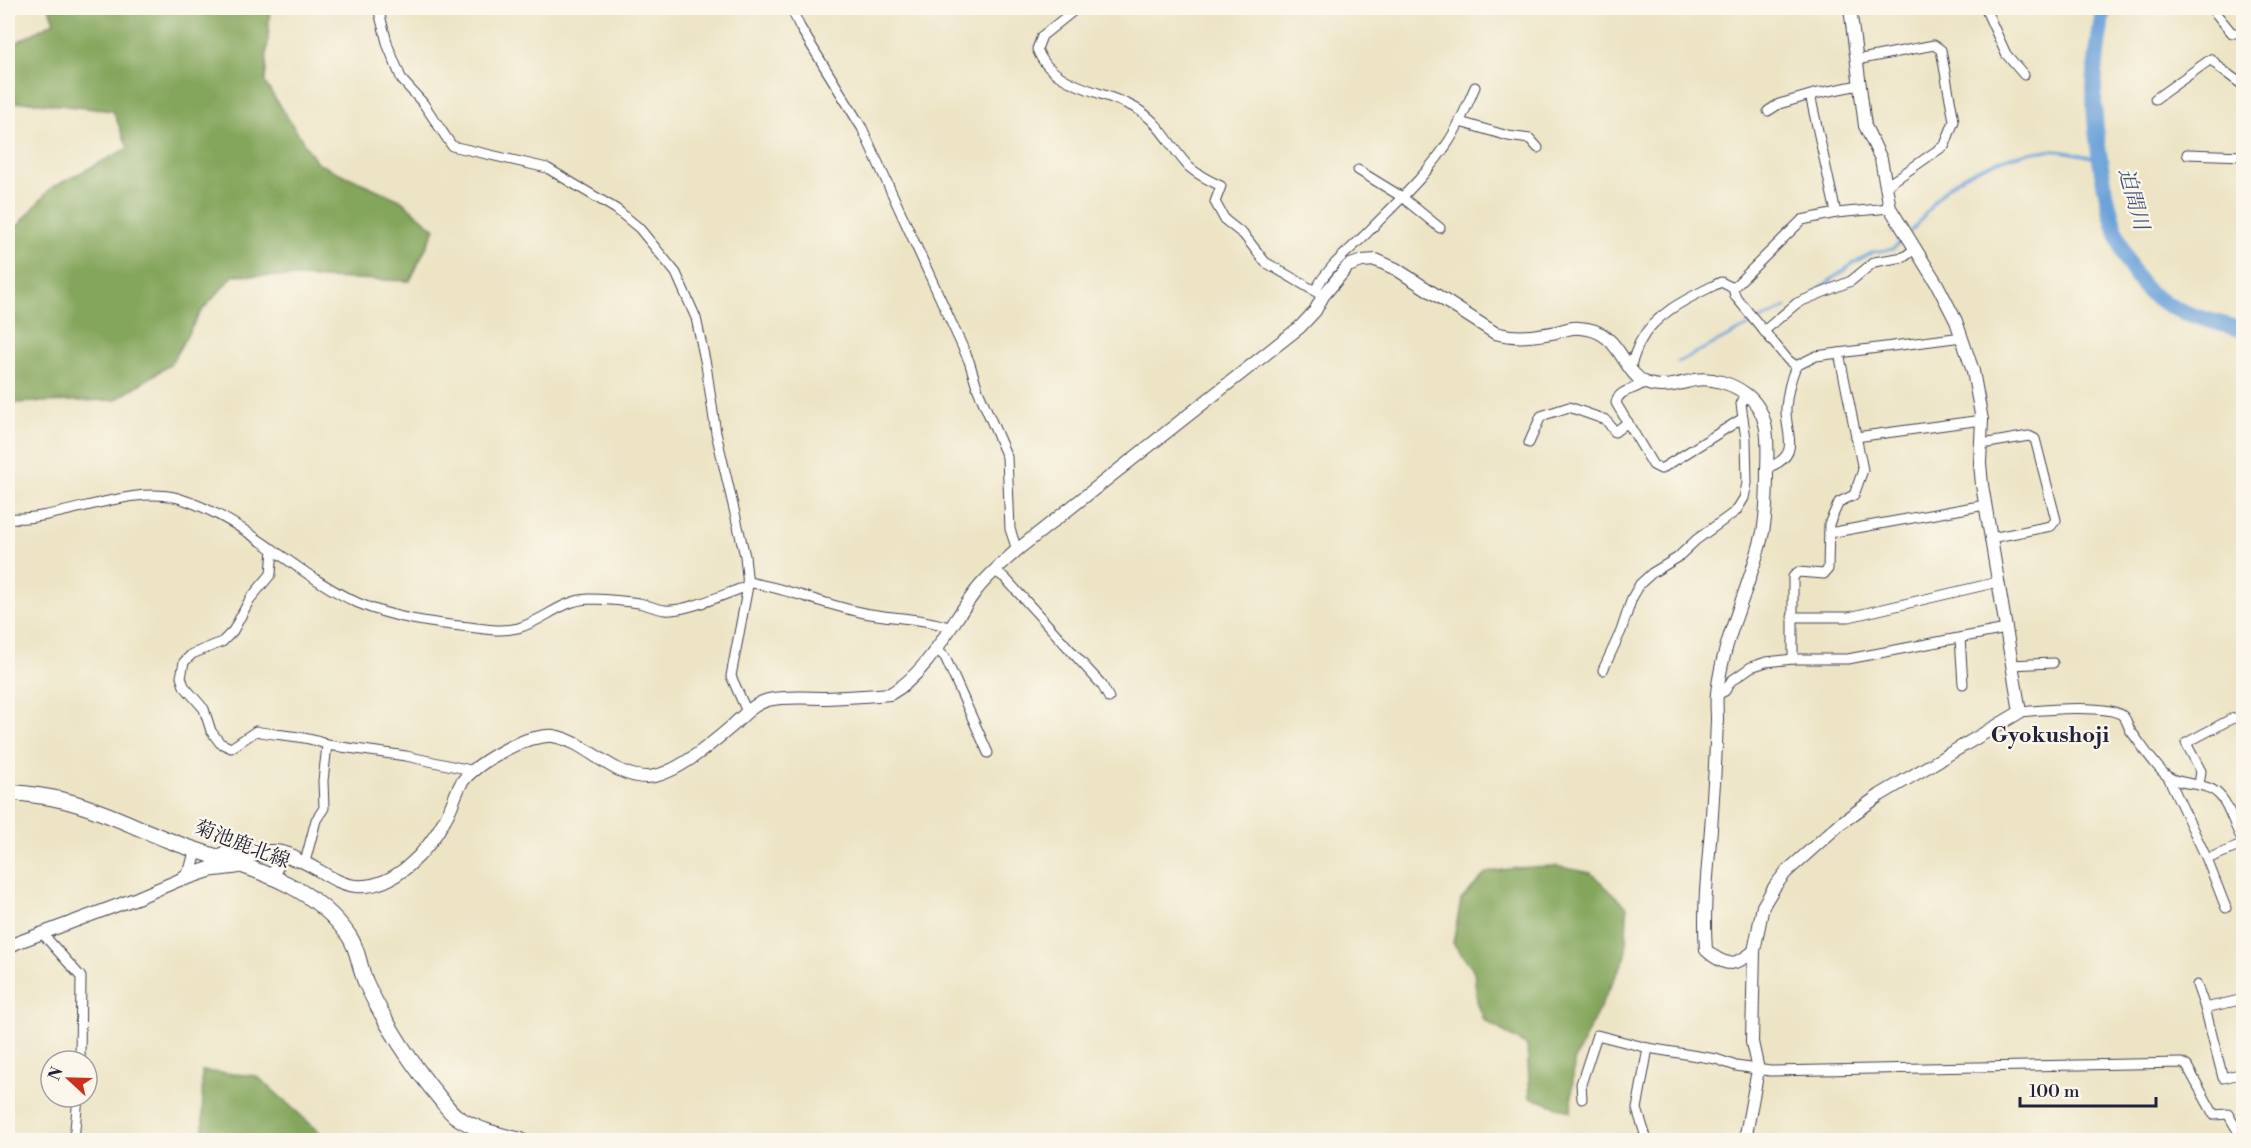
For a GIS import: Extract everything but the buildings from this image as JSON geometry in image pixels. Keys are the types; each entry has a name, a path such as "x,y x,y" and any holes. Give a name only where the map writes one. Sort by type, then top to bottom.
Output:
{"main road":[{"name":"菊池鹿北線","path":"8,792 73,802 190,848 272,876 302,892 331,915 349,936 359,957 365,981 396,1035 420,1075 455,1117 484,1132 520,1140"},
{"path":"190,848 235,855 275,851 299,860"},
{"path":"184,878 211,869 242,865"}],"street":[{"path":"378,8 388,46 402,80 423,103 452,146 547,168 616,209 639,228 676,273 696,318 716,433 745,556 747,584 731,676 747,712"},
{"path":"791,8 800,27 862,128 969,361 978,390 1007,457 1010,530 1017,550"},
{"path":"1077,8 1042,36 1037,49 1041,60 1062,78 1143,112 1192,169 1221,186 1215,202 1225,220 1244,235 1265,262 1277,271 1319,293"},
{"path":"1850,8 1865,126 1881,159 1890,208 1937,284 1962,337 1973,371 1982,420 1980,463 1985,505 2020,712"},
{"path":"1985,8 2006,54 2024,75"},
{"path":"2213,10 2232,33 2244,33"},
{"path":"1856,60 1934,45 1941,50 1954,121 1945,145 1886,186"},
{"path":"2155,99 2211,59 2244,86"},
{"path":"1768,111 1779,104 1814,94 1859,85"},
{"path":"272,876 280,861 285,857 299,860 356,886 387,881 418,858 445,820 462,782 502,750 530,739 552,735 631,776 650,777 670,771 682,764 747,712 766,701 890,694 902,687 951,628 975,591 1017,550 1300,327 1315,311 1319,293 1335,261 1361,239 1448,143 1475,87"},
{"path":"1814,94 1811,99 1813,110 1836,213"},
{"path":"1460,122 1530,140 1538,148"},
{"path":"2187,154 2244,156"},
{"path":"1358,170 1402,196 1440,228"},
{"path":"1733,288 1802,220 1836,213 1890,208"},
{"path":"1764,331 1797,303 1851,281 1874,262 1904,257 1916,248"},
{"path":"1319,293 1348,266 1362,261 1376,260 1396,269 1495,333 1514,338 1579,328 1594,330 1608,339 1621,352 1630,368 1644,382 1653,385 1682,385 1696,380 1717,380 1746,394 1759,407 1766,425 1766,517 1723,658 1717,695 1714,796 1705,902 1706,950 1716,959 1729,964 1743,960 1754,951"},
{"path":"1630,368 1640,342 1648,330 1669,310 1722,282 1733,288 1735,296 1796,366"},
{"path":"1796,366 1816,356 1962,337"},
{"path":"1793,659 1793,577 1798,573 1824,574 1828,569 1829,524 1839,502 1854,495 1863,470 1839,353"},
{"path":"1767,468 1784,459 1791,447 1786,409 1796,366"},
{"path":"1644,382 1638,388 1623,392 1616,399 1616,403 1653,465 1661,469 1743,418"},
{"path":"1603,670 1622,631 1632,598 1640,584 1736,511 1744,498 1746,439 1741,404 1746,394"},
{"path":"1529,443 1541,416 1569,406 1606,420 1616,432 1628,422"},
{"path":"1857,437 1982,420"},
{"path":"1982,444 2029,436 2035,439 2056,520 2051,526 1991,538"},
{"path":"8,518 44,516 137,497 177,498 237,526 358,602 392,615 429,623 496,630 517,628 536,621 563,605 588,599 639,603 665,610 679,609 747,584 778,588 860,612 936,623 951,628"},
{"path":"1829,532 1985,505"},
{"path":"273,549 271,574 250,599 233,631 222,642 192,654 184,662 181,677 184,686 204,709 211,731 220,743 231,748 256,731 319,741 327,745 406,756 475,771"},
{"path":"995,571 1005,578 1102,685 1109,698"},
{"path":"1792,617 1849,617 1998,582"},
{"path":"1717,695 1725,691 1731,681 1751,667 1766,662 1793,659 1848,659 2006,629"},
{"path":"1960,638 1963,684"},
{"path":"935,648 945,657 988,753"},
{"path":"2012,665 2053,663"},
{"path":"1745,1140 1758,1070 1752,1042 1754,951 1763,906 1786,872 1841,823 1880,795 2020,712 2103,709 2123,717 2168,777 2207,859 2226,908"},
{"path":"2199,785 2201,771 2186,743 2231,719 2244,716"},
{"path":"299,860 316,820 324,808 323,781 327,745"},
{"path":"2168,777 2214,790 2222,798 2237,834 2244,843 2207,859"},
{"path":"8,948 184,878 191,869 190,848"},
{"path":"42,933 81,977 80,1049"},
{"path":"2197,985 2223,1078 2244,1073"},
{"path":"2205,1008 2244,999"},
{"path":"1582,1099 1581,1084 1597,1035 1648,1048 1716,1059 1758,1070 1811,1071 2182,1063 2187,1066 2214,1114 2228,1114 2243,1140"},
{"path":"1647,1140 1637,1109 1648,1048"},
{"path":"74,1140 77,1109"}],"green space":[{"path":"49,8 270,8 265,83 317,163 400,200 435,229 410,281 234,275 200,313 170,365 115,400 8,403 8,222 18,226 51,188 128,148 113,111 30,102 8,103 8,46 54,22"},
{"path":"1555,866 1591,873 1627,907 1626,956 1574,1062 1571,1112 1530,1097 1527,1046 1484,1020 1477,1001 1474,971 1453,943 1461,900 1486,873 1515,868"},
{"path":"202,1071 257,1076 328,1140 206,1140 203,1132"}],"waterway":[{"name":"迫間川","path":"2103,8 2094,94 2097,141 2108,200 2125,256 2137,278 2150,293 2160,300 2195,316 2244,330"},
{"path":"1910,232 1942,193 1965,175 1980,168 2013,156 2044,151 2068,152 2099,159"},
{"path":"1816,291 1855,262 1873,252 1893,249 1904,239"},
{"path":"1678,362 1786,307"}],"district":[{"name":"Gyokushoji","path":"2050,735"}]}
